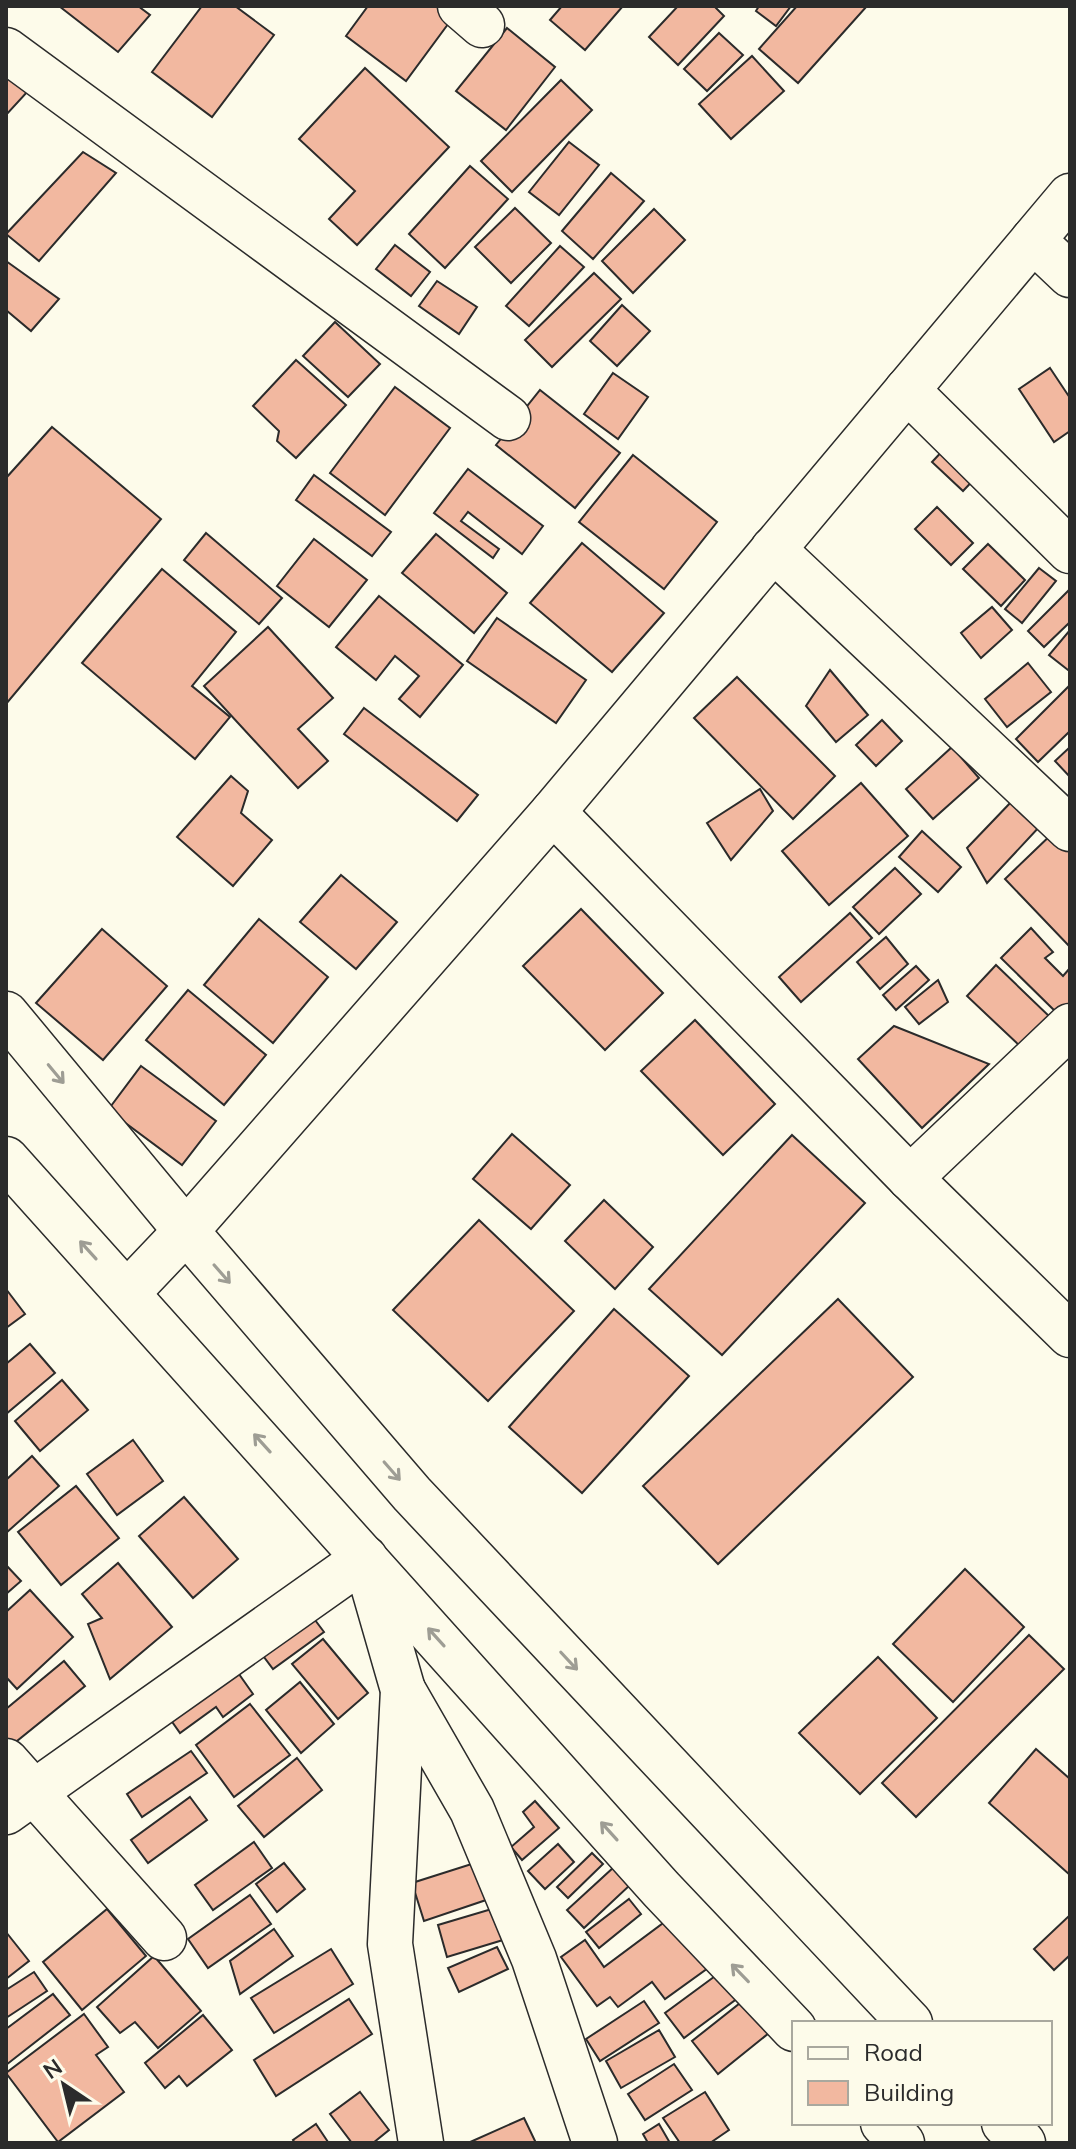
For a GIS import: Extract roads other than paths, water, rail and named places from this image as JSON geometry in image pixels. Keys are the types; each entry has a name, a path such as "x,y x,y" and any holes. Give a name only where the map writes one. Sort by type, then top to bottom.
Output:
{"street":[{"path":"6,50 508,418"},
{"path":"127,1293 186,1231 553,812 1070,196"},
{"path":"1033,240 1070,275"},
{"path":"907,390 1070,551"},
{"path":"773,549 1070,829"},
{"path":"553,812 910,1178 1070,1335"},
{"path":"6,1014 186,1231 412,1494 908,2021"},
{"path":"910,1178 1070,1026"},
{"path":"6,1159 661,1889 792,2027"},
{"path":"365,1558 403,1690 472,1810 534,1959 595,2143"},
{"path":"164,1938 15,1789 365,1558"},
{"path":"403,1690 390,1944 421,2143"},
{"path":"885,2125 902,2143"},
{"path":"1006,2125 1023,2143"}]}
